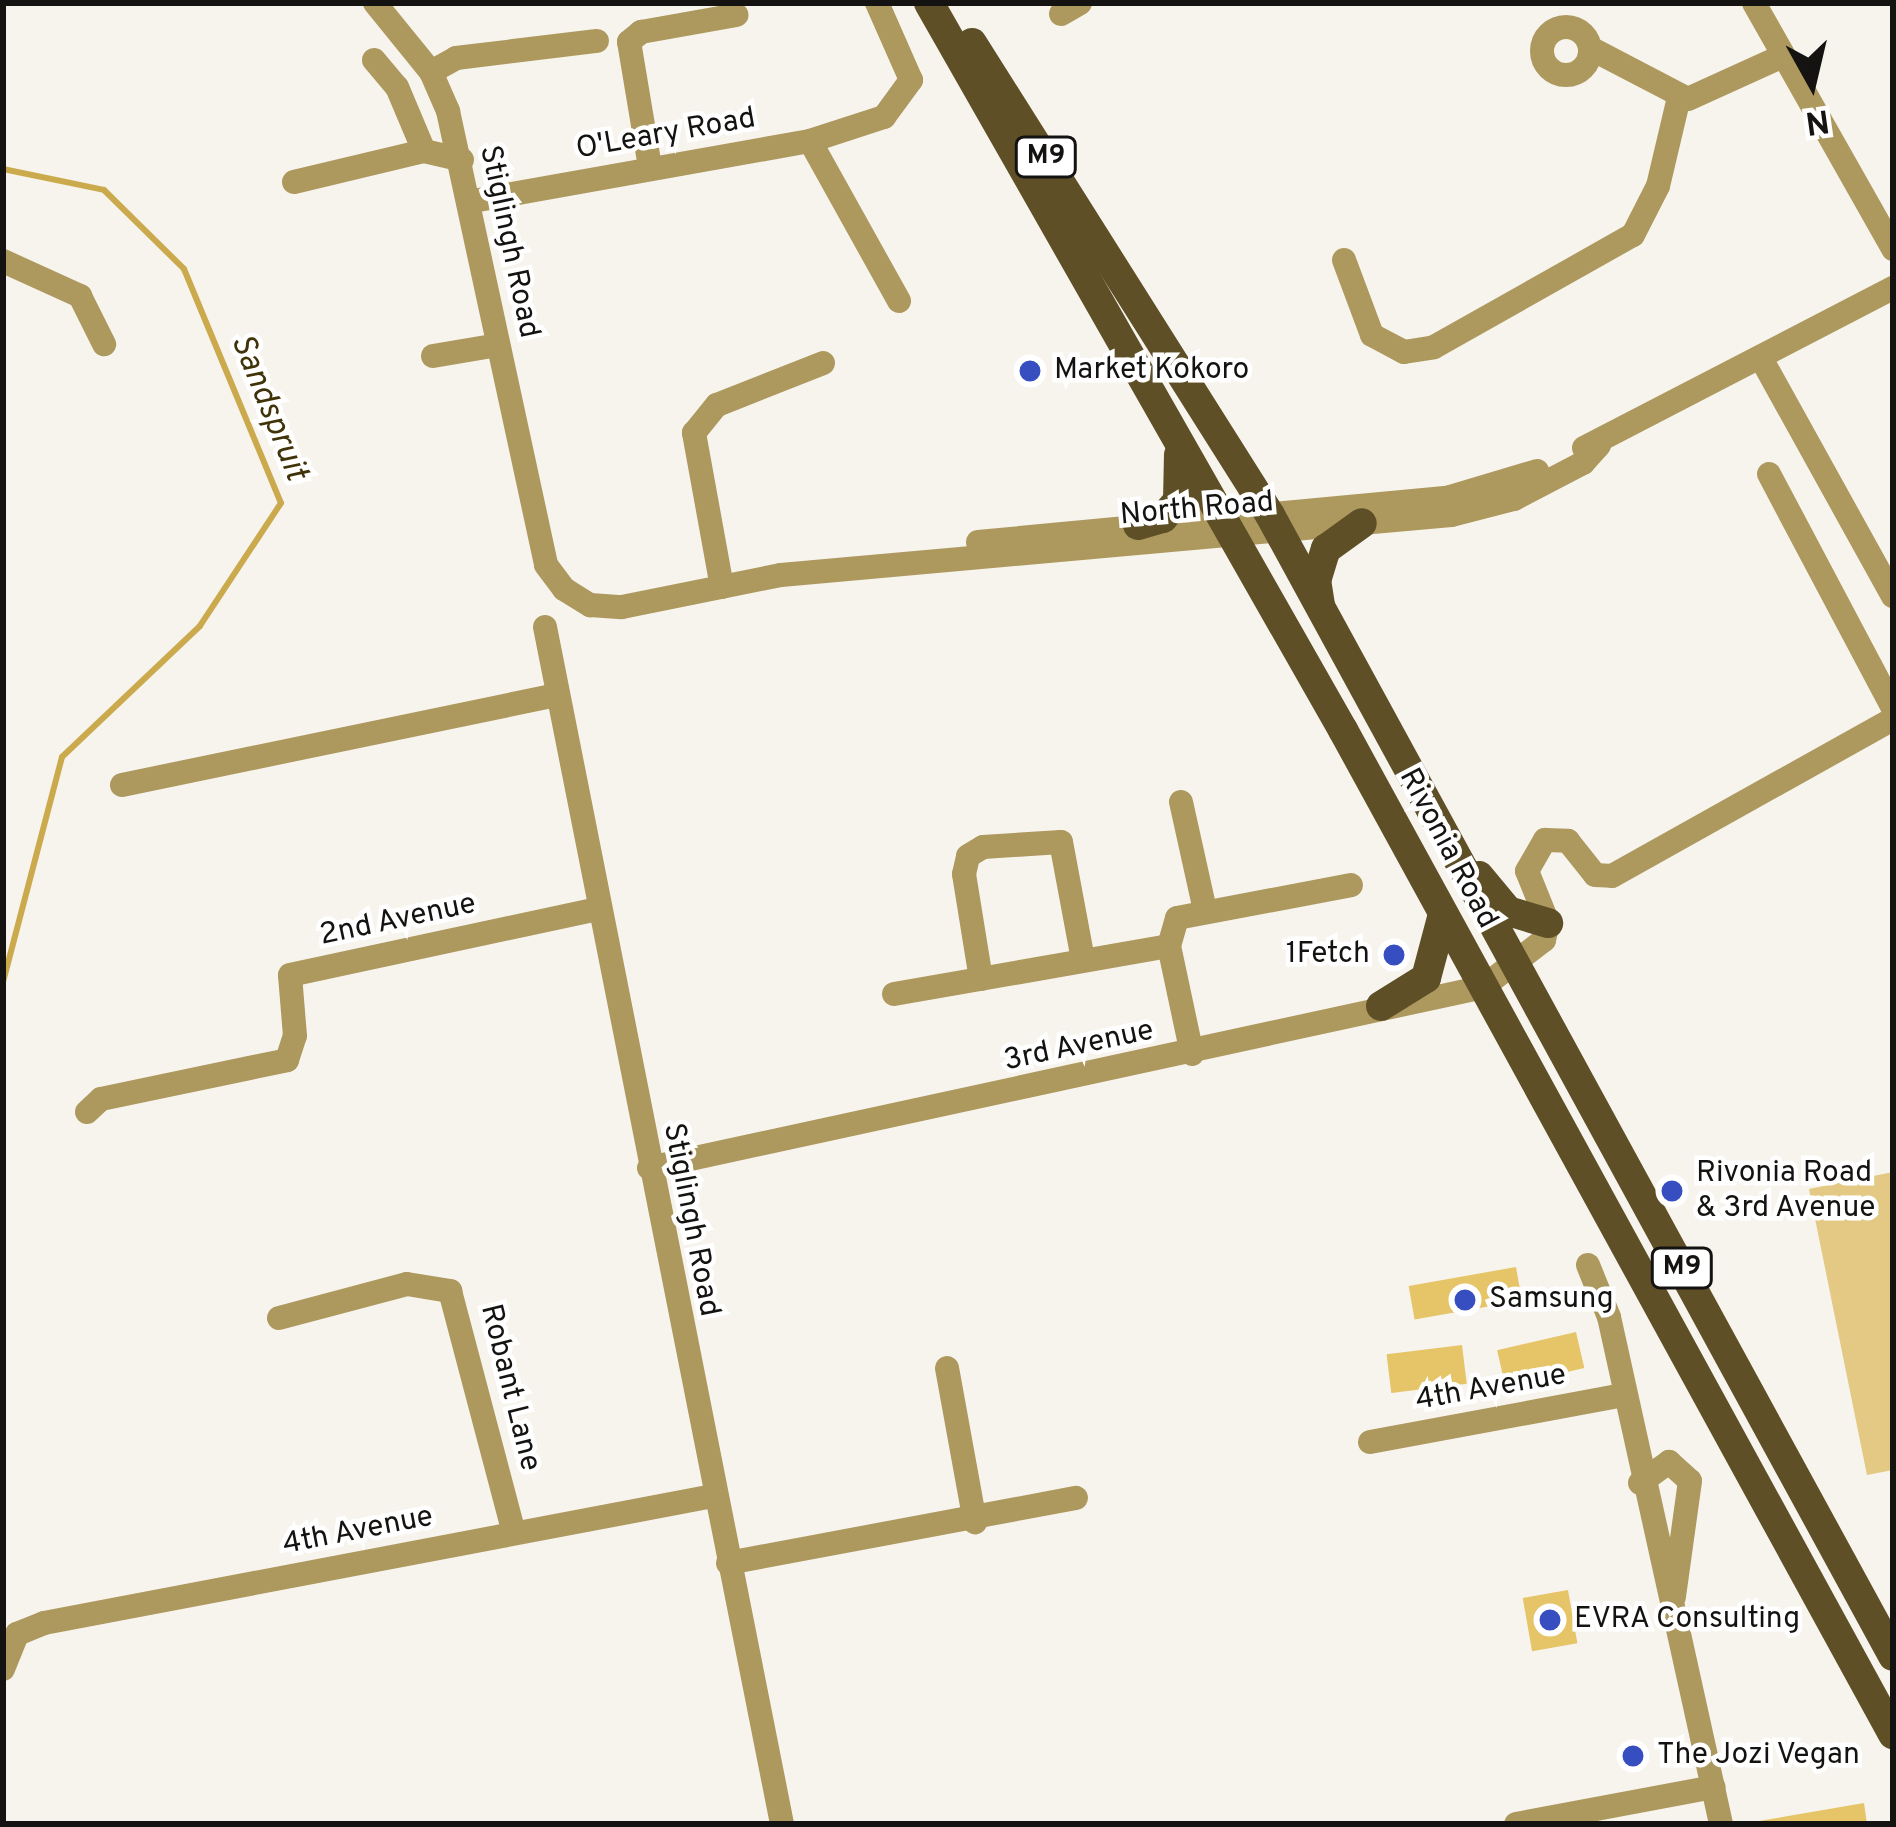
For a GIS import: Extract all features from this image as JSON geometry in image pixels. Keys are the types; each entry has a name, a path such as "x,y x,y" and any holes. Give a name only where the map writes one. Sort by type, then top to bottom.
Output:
{"main road":[{"name":"Rivonia Road","path":"929,3 1483,987 1893,1734"},
{"name":"Rivonia Road","path":"946,3 1275,524 1407,776 1893,1656"},
{"path":"1138,525 1163,518 1178,501 1176,438"},
{"path":"1321,611 1316,581 1326,549 1362,523"},
{"path":"1407,776 1434,797 1495,900 1548,923"},
{"path":"1381,1006 1426,978 1442,918"}],"street":[{"name":"Stiglingh Road","path":"376,3 431,72 462,160 546,566 578,599 622,607"},
{"name":"O'Leary Road","path":"473,201 810,141 868,124 904,100 911,80 877,3"},
{"path":"1754,3 1893,249"},
{"path":"650,167 629,42 641,32 736,15"},
{"path":"431,72 455,58 597,41"},
{"path":"1590,48 1678,98 1701,97 1784,56"},
{"path":"374,60 397,87 424,151"},
{"path":"1344,260 1372,335 1404,352 1434,347 1633,235 1658,186 1678,98"},
{"path":"810,141 899,301"},
{"path":"294,182 424,151 462,160"},
{"path":"3,262 80,296 104,344"},
{"name":"North Road","path":"622,607 781,575 1275,524 1450,497 1599,446 1893,288"},
{"path":"433,356 498,345"},
{"path":"1762,360 1893,596"},
{"path":"722,587 694,433 717,405 824,363"},
{"name":"North Road","path":"1275,524 1362,523 1496,505 1568,472 1599,446"},
{"path":"1769,474 1893,708"},
{"name":"North Road","path":"781,575 818,561 1138,525 1226,529"},
{"name":"Stiglingh Road","path":"545,627 713,1496 782,1824"},
{"path":"122,785 558,695"},
{"path":"1514,968 1541,944 1548,923 1527,871 1545,840 1568,842 1595,875 1612,876 1893,719"},
{"path":"1181,802 1204,910"},
{"path":"981,979 964,874 968,856 983,847 1060,842 1083,960"},
{"path":"1192,1054 1168,946 1177,918 1351,885"},
{"name":"2nd Avenue","path":"87,1112 101,1099 287,1060 295,1036 290,975 599,909"},
{"path":"894,994 1168,946"},
{"name":"3rd Avenue","path":"650,1168 1192,1054 1381,1006 1483,987 1514,968"},
{"path":"1588,1265 1609,1316 1640,1483 1721,1824"},
{"name":"Robant Lane","path":"279,1318 407,1284 450,1291 514,1533"},
{"path":"947,1368 975,1522"},
{"name":"4th Avenue","path":"1370,1442 1623,1395"},
{"path":"1640,1483 1669,1462 1690,1481 1672,1605"},
{"name":"4th Avenue","path":"3,1670 17,1634 713,1496"},
{"path":"728,1563 975,1522 1076,1498"},
{"path":"1516,1824 1714,1787"}],"shaded area":[{"path":"1893,1172 1893,1470 1867,1475 1809,1189"}],"building":[{"path":"1516,1267 1522,1300 1415,1319 1409,1286"},
{"path":"1576,1332 1584,1368 1505,1386 1497,1350"},
{"path":"1462,1345 1467,1384 1391,1393 1387,1354"},
{"name":"EVRA Consulting","path":"1568,1590 1577,1643 1532,1651 1523,1598"},
{"path":"1864,1803 1867,1824 1753,1824 1753,1822"}],"waterway":[{"name":"Sandspruit","path":"3,169 104,190 184,269 281,503 200,626 62,757 3,982"}],"place":[{"name":"Market Kokoro","path":"1030,371"},
{"name":"1Fetch","path":"1394,955"},
{"name":"Rivonia Road & 3rd Avenue","path":"1672,1191"},
{"name":"Samsung","path":"1465,1300"},
{"name":"EVRA Consulting","path":"1550,1620"},
{"name":"The Jozi Vegan","path":"1633,1756"}]}
